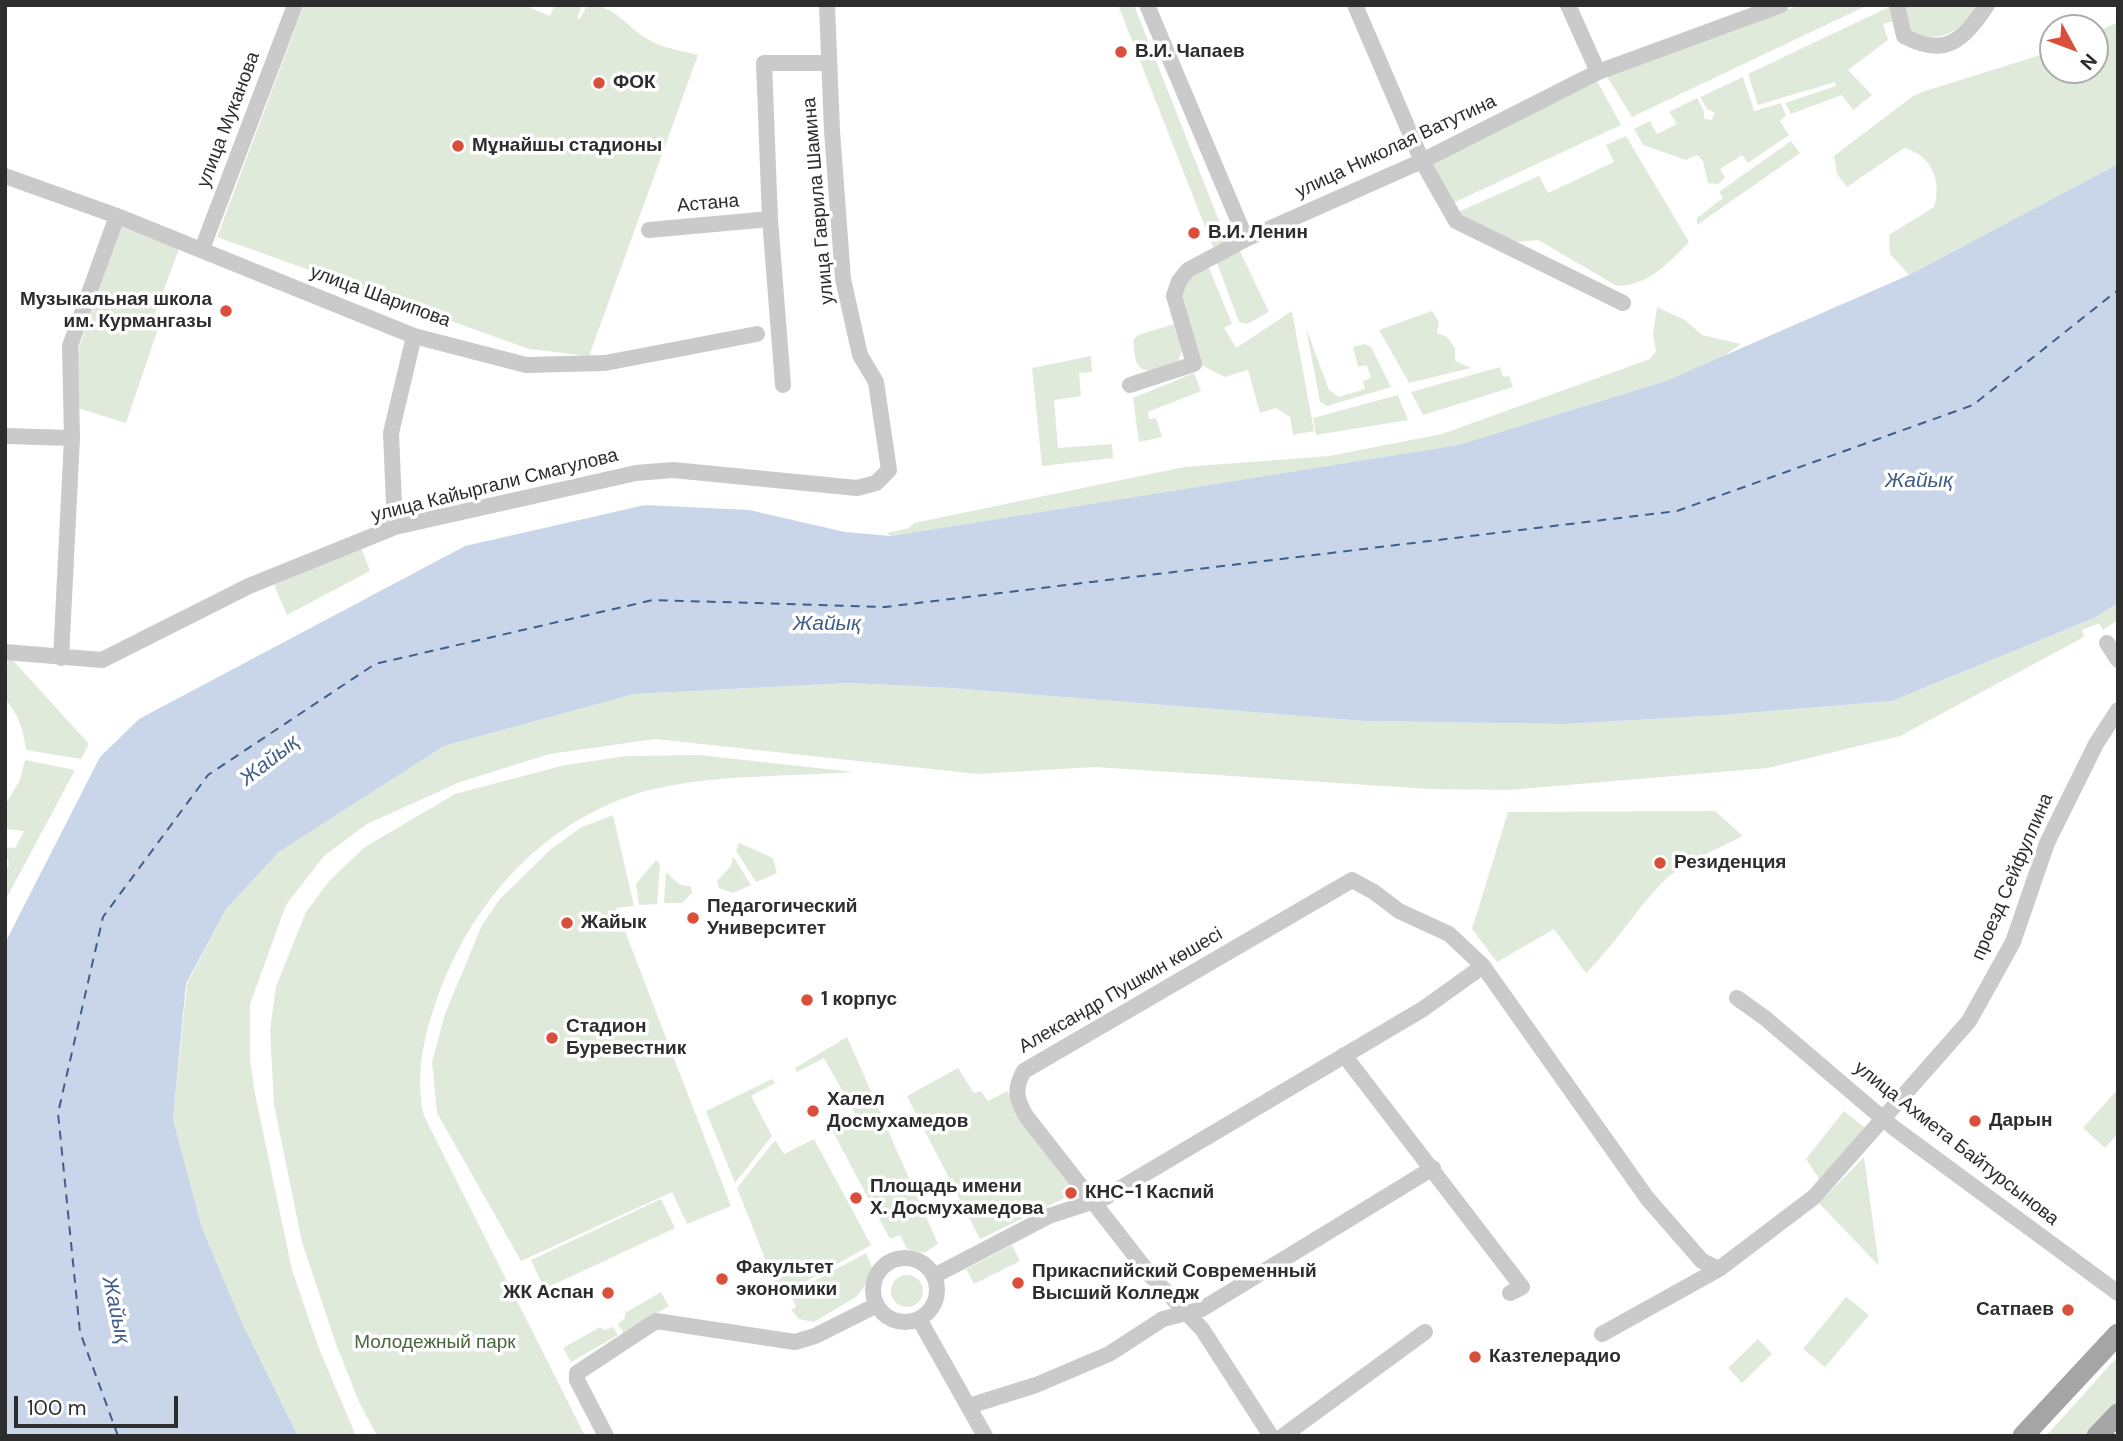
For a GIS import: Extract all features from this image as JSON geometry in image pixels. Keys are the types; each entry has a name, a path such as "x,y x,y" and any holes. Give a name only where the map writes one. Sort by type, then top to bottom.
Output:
{"main road":[{"path":"2023,1436 2118,1334"},
{"path":"2098,1436 2118,1414"}],"street":[{"name":"улица Муканова","path":"202,249 295,5"},
{"name":"улица Гаврила Шамина","path":"827,5 828,62 843,279 860,355 876,382 889,470"},
{"path":"1147,5 1246,239"},
{"path":"1355,5 1422,160 1457,221 1623,303"},
{"path":"1568,5 1598,72"},
{"name":"улица Николая Ватутина","path":"1130,385 1194,363 1174,296 1179,281 1188,270 1246,239 1422,160 1598,72 1735,12 1781,5"},
{"path":"1896,5 1904,36 1923,46 1938,48 1960,38 1987,5"},
{"path":"783,385 770,219 764,63 828,62"},
{"name":"улица Шарипова","path":"5,176 202,249 414,336 526,365 605,363 757,334"},
{"path":"61,658 72,438 70,346 117,216"},
{"name":"Астана","path":"649,230 770,219"},
{"path":"396,527 391,433 414,336"},
{"path":"5,436 72,438"},
{"name":"улица Кайыргали Смагулова","path":"5,652 91,662 112,656 249,586 396,527 551,489 655,470 785,479 857,488 876,483 889,470"},
{"path":"2107,643 2118,660"},
{"name":"проезд Сейфуллина","path":"1602,1334 1719,1269 1814,1197 1885,1120 1969,1021 2012,942 2047,843 2096,744 2118,710"},
{"name":"Александр Пушкин көшесі","path":"1095,1200 1018,1103 1016,1090 1024,1071 1352,880 1399,911 1449,933 1483,966"},
{"path":"934,1276 1049,1216 1104,1198 1423,1009 1483,966 1647,1199 1702,1261 1719,1269"},
{"name":"улица Ахмета Байтурсынова","path":"1737,998 1765,1018 1885,1120 2118,1293"},
{"path":"1344,1055 1522,1287 1510,1293"},
{"path":"969,1406 1036,1385 1109,1354 1163,1319 1214,1303 1433,1168"},
{"path":"1095,1200 1151,1276 1188,1313 1271,1436"},
{"path":"894,1260 916,1260 934,1276 937,1293 934,1304 919,1319 895,1320 877,1305 874,1294 878,1274 894,1260"},
{"path":"606,1436 578,1380 581,1368 656,1321 795,1342 815,1336 877,1305"},
{"path":"919,1319 985,1436"},
{"path":"1283,1436 1424,1332"}],"green space":[{"name":"Мұнайшы стадионы","path":"304,5 524,5 550,16 555,5 579,5 582,6 577,17 580,19 587,5 597,6 613,13 654,43 698,55 589,356 529,349 217,237"},
{"path":"1118,5 1134,5 1227,241 1213,247"},
{"path":"1800,5 1868,5 1632,117 1606,75"},
{"path":"1901,5 1978,5 1963,23 1949,33 1922,37 1909,36"},
{"path":"1889,7 1893,21 1883,24 1888,40 1848,70 1872,95 1853,110 1842,95 1791,114 1785,103 1836,86 1835,82 1758,105 1748,74"},
{"path":"2118,22 2118,164 1909,275 1890,254 1889,235 1934,207 1937,188 1928,163 1914,151 1904,148 1847,187 1837,174 1834,156 1913,96 2039,55 2039,84 2109,84 2109,26"},
{"path":"1743,77 1754,111 1781,103 1786,116 1780,121 1789,135 1748,163 1742,155 1720,169 1725,178 1718,184 1708,183 1703,161 1697,155 1686,160 1643,145 1634,129 1650,121 1657,134 1677,124 1669,112 1697,98 1704,111 1704,119 1712,120 1715,113 1707,109 1700,97"},
{"path":"1596,79 1621,125 1453,203 1431,161"},
{"path":"1626,136 1689,242 1657,272 1639,282 1617,286 1538,240 1517,242 1456,213 1539,176 1548,193 1614,162 1606,145"},
{"path":"1791,141 1800,153 1697,225 1697,218 1723,198 1719,192"},
{"path":"121,227 179,249 154,316 160,323 126,423 81,409 75,405 73,397 78,350"},
{"path":"1239,249 1269,312 1247,324 1239,322 1218,266 1218,262"},
{"path":"1208,265 1232,324 1224,328 1236,348 1292,311 1314,431 1293,435 1290,417 1276,408 1260,413 1248,370 1225,377 1201,365 1180,289 1184,282"},
{"path":"1657,307 1685,320 1702,335 1741,344 1716,361 1666,381 1458,445 891,536 887,533 909,528 914,523 1184,467 1329,456 1442,434 1650,359 1656,351 1653,335"},
{"path":"1432,311 1439,322 1437,333 1447,337 1455,348 1455,361 1471,368 1409,383 1379,330"},
{"path":"1174,324 1182,351 1178,361 1159,369 1142,369 1135,357 1134,339 1138,335"},
{"path":"1306,328 1329,390 1339,397 1365,389 1363,381 1371,378 1367,365 1358,367 1353,347 1365,344 1371,347 1391,387 1327,406 1320,402"},
{"path":"1091,356 1092,372 1079,373 1081,396 1054,400 1058,448 1112,444 1113,458 1042,466 1032,368"},
{"path":"1500,367 1503,377 1509,376 1513,387 1423,415 1411,392"},
{"path":"1194,373 1201,391 1148,412 1149,419 1156,418 1162,437 1139,442 1133,398"},
{"path":"1398,395 1408,420 1316,435 1313,418"},
{"path":"361,547 370,571 287,615 274,585"},
{"path":"2118,603 2118,620 2103,630 2099,623 2082,630 2084,637 1900,736 1768,768 1508,790 1429,789 1095,767 977,774 655,739 550,754 460,782 367,824 324,856 286,905 250,1004 250,1058 255,1094 292,1270 318,1346 356,1436 298,1436 243,1325 202,1228 173,1119 187,984 226,909 279,852 444,746 634,694 850,683 951,688 1364,721 1565,724 1723,715 1892,701 2094,618"},
{"path":"8,655 89,744 81,759 26,750 20,723 5,699"},
{"name":"Молодежный парк","path":"699,755 854,772 713,780 658,788 598,809 566,828 510,875 467,934 436,1002 424,1044 420,1087 424,1116 585,1436 377,1436 359,1402 336,1344 302,1242 274,1105 270,1030 276,986 306,912 330,880 365,847 455,794 565,765 627,756"},
{"path":"25,760 75,770 5,901 5,870 9,865 5,847 15,848 24,831 5,829 5,805 20,780"},
{"path":"1715,811 1743,836 1693,861 1667,878 1586,973 1554,929 1497,962 1472,929 1508,812"},
{"name":"Стадион Буревестник","path":"613,815 634,906 616,908 731,1206 687,1224 672,1192 521,1261 437,1113 432,1062 445,1014 482,925 500,899 550,850 580,828"},
{"path":"739,843 773,858 777,873 756,882 736,851"},
{"path":"733,856 751,885 733,893 719,888 717,881 731,866"},
{"path":"656,860 660,864 657,904 639,905 636,884"},
{"path":"666,872 679,884 691,887 692,893 682,903 664,903"},
{"path":"847,1037 938,1244 924,1253 907,1249 900,1235 890,1239 832,1130 857,1117 824,1058 797,1072 795,1068"},
{"path":"958,1068 974,1093 981,1091 988,1101 1007,1091 1070,1186 1062,1191 1065,1198 980,1239 907,1096"},
{"path":"772,1079 775,1083 751,1096 772,1136 735,1183 706,1111"},
{"path":"2118,1089 2118,1134 2105,1148 2083,1128"},
{"path":"1844,1111 1865,1128 1821,1182 1806,1159"},
{"path":"814,1139 871,1245 780,1296 737,1188 775,1140 784,1154"},
{"path":"1864,1157 1879,1266 1819,1203"},
{"path":"661,1199 675,1228 544,1289 531,1260"},
{"path":"1012,1245 1020,1261 974,1284 966,1269"},
{"path":"866,1253 872,1267 863,1289 856,1297 814,1322 799,1319 791,1310 796,1307 790,1294"},
{"path":"907,1275 919,1279 923,1291 919,1303 907,1307 895,1303 891,1291 895,1279"},
{"path":"661,1292 669,1306 623,1333 618,1324 625,1318 625,1313"},
{"path":"1846,1297 1869,1315 1825,1367 1803,1349"},
{"path":"600,1327 604,1330 613,1327 618,1335 571,1362 563,1348"},
{"path":"1758,1339 1772,1354 1742,1383 1728,1368"},
{"path":"2118,1356 2118,1401 2086,1436 2046,1436"}],"water":[{"name":"Жайық","path":"2118,164 2118,603 2094,618 1892,701 1723,715 1565,724 1364,721 951,688 850,683 634,694 444,746 279,852 226,909 186,984 173,1119 202,1228 243,1325 298,1436 5,1436 5,943 100,757 139,719 465,546 645,505 749,510 845,532 891,536 1458,445 1666,381 1909,275"}],"ferry route":[{"path":"118,1436 80,1332 58,1113 103,917 208,775 375,664 653,600 885,607 1677,511 1973,405 2118,290"}],"place":[{"name":"В.И. Чапаев","path":"1121,52"},
{"name":"ФОК","path":"599,83"},
{"name":"Мұнайшы стадионы","path":"458,146"},
{"name":"В.И. Ленин","path":"1194,233"},
{"name":"Музыкальная школа им. Курмангазы","path":"226,311"},
{"name":"Резиденция","path":"1660,863"},
{"name":"Педагогический Университет","path":"693,918"},
{"name":"Жайык","path":"567,923"},
{"name":"1 корпус","path":"807,1000"},
{"name":"Стадион Буревестник","path":"552,1038"},
{"name":"Халел Досмухамедов","path":"813,1111"},
{"name":"Дарын","path":"1975,1121"},
{"name":"КНС-1 Каспий","path":"1071,1193"},
{"name":"Площадь имени Х. Досмухамедова","path":"856,1198"},
{"name":"Факультет экономики","path":"722,1279"},
{"name":"Прикаспийский Современный Высший Колледж","path":"1018,1283"},
{"name":"ЖК Аспан","path":"608,1293"},
{"name":"Сатпаев","path":"2068,1310"},
{"name":"Казтелерадио","path":"1475,1357"}]}
